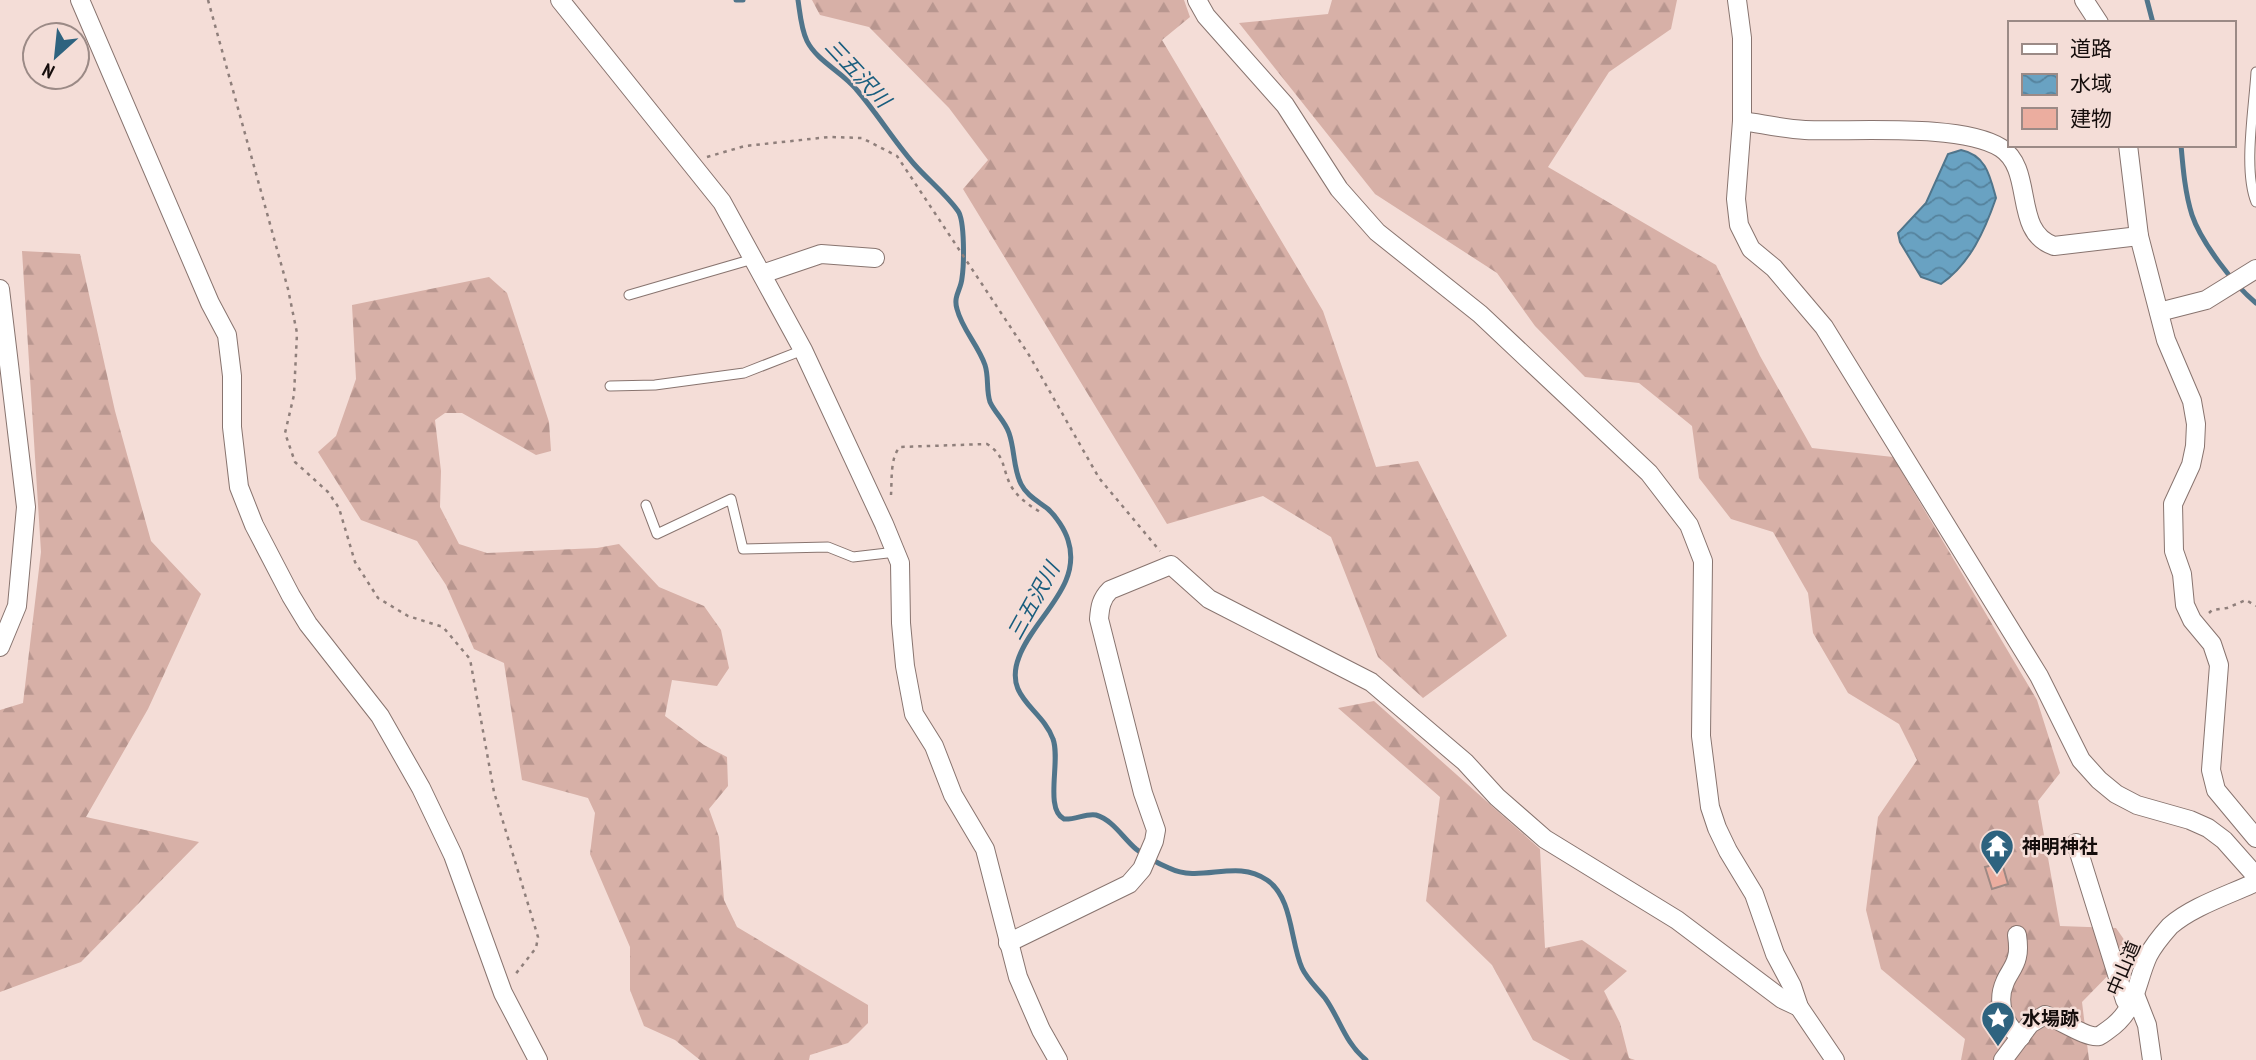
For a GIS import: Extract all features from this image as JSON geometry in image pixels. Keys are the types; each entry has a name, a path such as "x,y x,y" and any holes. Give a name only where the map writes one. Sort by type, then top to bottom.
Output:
{"street":[{"path":"80,0 210,303 227,335 232,376 232,427 239,487 254,525 290,596 308,624 380,716 421,788 453,855 501,987 538,1060"},
{"path":"560,0 722,202 803,351 898,552 903,644 914,714 934,746 953,795 985,849 1018,977 1058,1060"},
{"path":"1197,0 1206,16 1285,105 1339,189 1377,232 1480,314 1649,473 1689,525 1703,561 1701,736 1710,807 1728,851 1754,894 1775,954 1800,1007 1835,1060"},
{"path":"1737,0 1742,38 1742,121 1736,199 1739,225 1751,249 1774,268 1824,327 2039,676 2081,760 2116,794 2137,805 2208,828 2224,840 2256,876"},
{"path":"2084,0 2098,21"},
{"path":"1742,121 1802,130 1941,132 1982,139 2003,149 2014,161 2030,222 2042,242 2054,246 2138,236"},
{"path":"2128,147 2138,236 2166,340 2192,401 2196,424 2191,465 2173,504 2174,551 2182,574 2185,605 2190,616 2213,644 2219,665 2211,770 2216,790 2256,838"},
{"path":"758,266 821,254 875,258"},
{"path":"2159,312 2206,300 2253,272"},
{"path":"0,289 26,507 17,606 0,648"},
{"path":"1009,943 1129,884 1142,867 1152,846 1156,830 1143,793 1099,619 1103,597 1110,590 1171,565 1209,599 1371,682 1465,762 1497,797 1545,839 1677,919 1782,999 1800,1007"},
{"path":"2076,843 2125,1000 2133,1002 2147,1024 2152,1060"},
{"name":"中山道","path":"2003,1060 2030,1024 2045,1015 2089,1035 2099,1036 2119,1023 2133,1002 2140,975 2150,953 2172,925 2190,913 2256,882"},
{"path":"2017,935 2018,956 2001,995 2006,1020 2021,1037"}],"lane":[{"path":"2256,72 2250,173 2256,202"},
{"path":"629,295 758,266"},
{"path":"610,386 655,385 744,373 803,351"},
{"path":"646,505 657,534 731,499 743,549 828,547 853,557 898,552"}],"path":[{"path":"208,0 289,289 297,333 294,395 285,433 295,462 328,492 339,508 355,562 378,598 408,616 443,627 470,659 494,792 538,937 536,948 509,983 501,987"},
{"path":"690,162 745,146 829,137 862,138 897,156 1029,355 1099,478 1171,565"},
{"path":"884,524 890,516 894,457 895,451 900,447 987,444 996,450 1002,459 1010,485 1017,494 1040,512"},
{"path":"2190,616 2227,608 2246,600 2256,606"}],"green space":[{"path":"812,0 1184,0 1190,17 1162,40 1323,311 1376,467 1418,461 1507,636 1423,698 1378,657 1331,537 1263,496 1167,524 963,189 988,160 949,108 869,27 820,15"},
{"path":"1332,0 1677,0 1671,29 1609,72 1548,167 1716,265 1760,356 1812,448 1893,457 2037,700 2060,773 2038,801 2060,926 2116,928 2132,951 2082,1002 2089,1060 1961,1060 1965,1039 1881,969 1866,910 1878,817 1917,760 1899,724 1848,693 1813,633 1808,593 1773,532 1731,519 1699,478 1692,426 1639,383 1585,377 1535,326 1497,273 1375,194 1239,23 1328,14"},
{"path":"22,251 80,254 115,411 151,541 201,594 148,709 86,817 199,842 81,962 0,992 0,710 23,703 41,552"},
{"path":"489,277 507,293 549,422 551,451 536,455 462,413 445,413 435,420 441,471 440,507 459,544 487,553 597,548 619,544 659,587 704,606 721,630 729,668 717,686 672,680 665,716 704,745 727,757 728,786 709,809 719,837 724,900 737,927 868,1005 868,1023 848,1043 810,1055 809,1060 700,1060 675,1040 644,1026 630,990 630,947 590,854 595,813 588,798 522,780 504,663 474,649 446,585 417,541 361,520 318,452 336,436 356,379 352,305"},
{"path":"1374,701 1540,849 1545,948 1582,940 1627,971 1604,991 1620,1023 1629,1058 1635,1060 1570,1060 1533,1040 1492,965 1426,901 1440,797 1338,708"}],"water":[{"path":"1961,150 1976,157 1986,168 1996,198 1975,246 1960,267 1941,284 1921,277 1900,242 1898,233 1926,203 1948,154"}],"building":[{"name":"神明神社","path":"2002,863 2008,884 1992,889 1985,867"}],"waterway":[{"name":"三五沢川","path":"736,0 743,0"},
{"name":"三五沢川","path":"798,0 803,31 811,48 856,89 906,155 958,211 963,243 962,278 956,300 959,316 985,365 990,402 1009,433 1021,484 1054,515 1068,540 1071,557 1063,587 1026,642 1015,671 1020,693 1048,728 1053,739 1054,795 1058,814 1064,819 1092,815 1102,817 1144,855 1181,872 1194,874 1243,871 1267,880 1282,898 1304,972 1325,998 1353,1046 1366,1060"},
{"path":"2147,0 2152,21"},
{"path":"2181,147 2188,198 2196,226 2219,262 2256,303"}],"place":[{"name":"神明神社","path":"1997,876"},
{"name":"水場跡","path":"1998,1048"}]}
